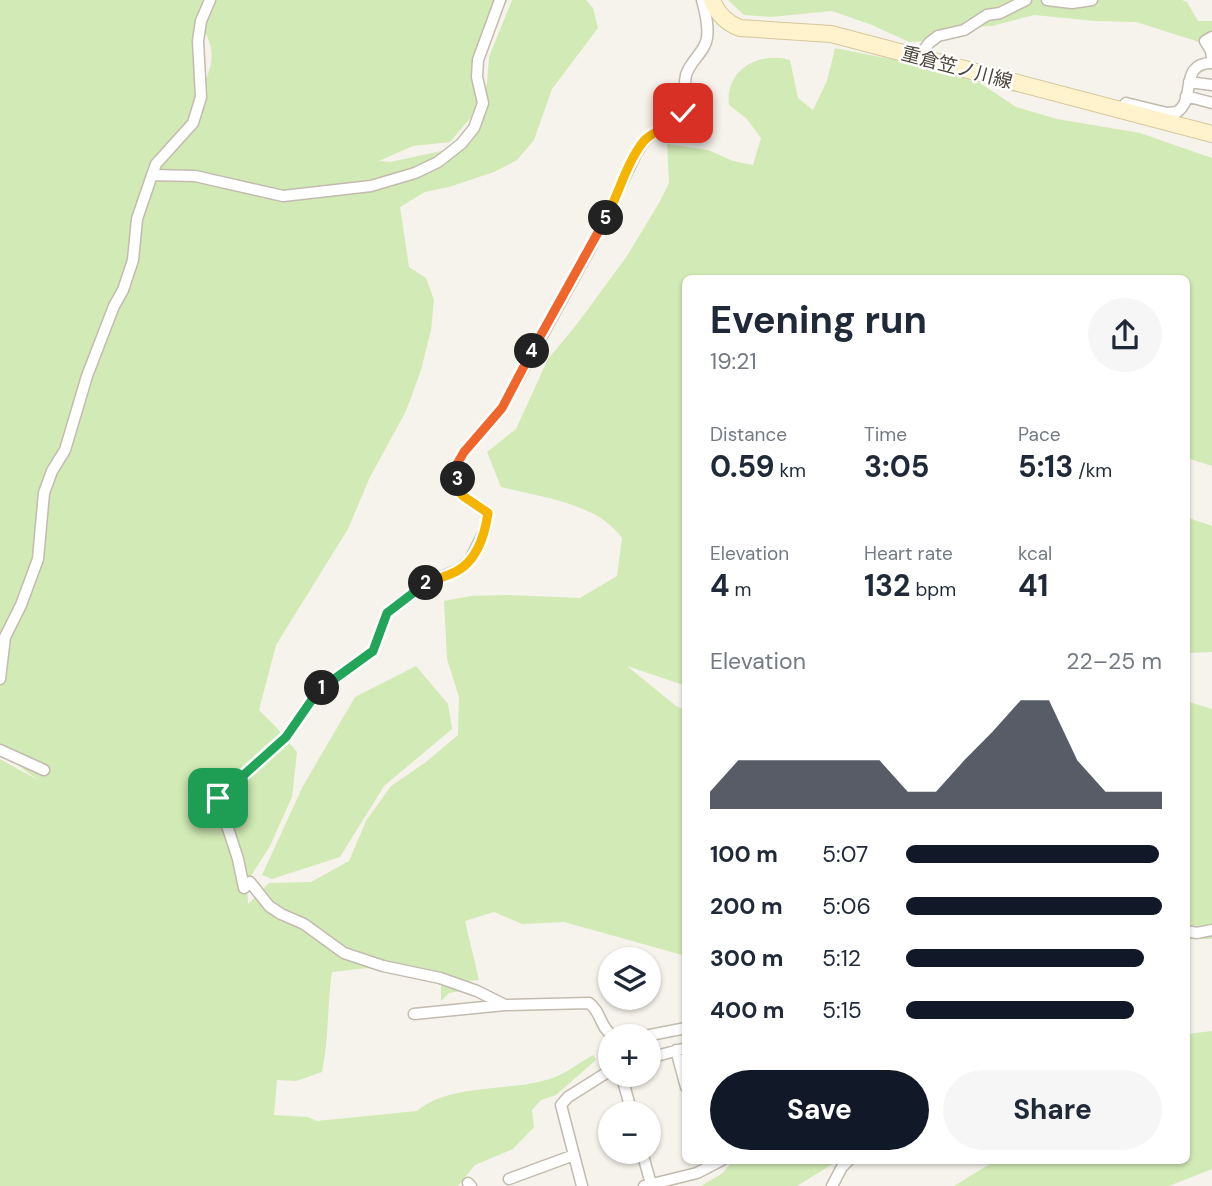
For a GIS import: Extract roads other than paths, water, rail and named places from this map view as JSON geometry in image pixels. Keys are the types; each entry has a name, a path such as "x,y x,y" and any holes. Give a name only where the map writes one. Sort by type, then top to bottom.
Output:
{"main road":[{"name":"重倉笠ノ川線","path":"712,0 719,14 740,29 831,34 1212,134"}],"street":[{"path":"0,679 5,637 21,605 38,559 44,493 52,471 65,450 87,376 114,306 123,290 133,260 137,219 152,175 156,164 192,123 201,97 198,41 201,22 210,0"},
{"path":"152,175 195,176 283,196 371,186 415,173 438,162 461,144 474,128 482,103 477,77 478,60 499,0"},
{"path":"505,1005 477,991 440,978 383,966 344,953 304,924 269,906 250,883 244,888 239,859 218,798 286,737 318,691 373,651 387,613 426,583 458,570 470,560 485,530 488,513 463,496 455,487 460,475 457,464 502,408 591,247 640,147 651,135 676,122 683,113 686,102 686,74 707,38 702,0"},
{"path":"919,57 938,36 964,30 987,15 1000,13 1026,0"},
{"path":"1047,0 1060,3 1092,0"},
{"path":"1118,110 1126,103 1167,113 1182,109 1195,68 1201,63 1212,61 1205,41 1212,37"},
{"path":"1189,82 1212,85"},
{"path":"1186,96 1212,103"},
{"path":"0,750 44,770"},
{"path":"1190,932 1212,930"},
{"path":"414,1014 505,1005 589,1003 596,1010 602,1024"},
{"path":"661,1033 682,1029"},
{"path":"661,1055 681,1049"},
{"path":"582,1186 561,1105 568,1097 598,1078"},
{"path":"509,1179 574,1155"},
{"path":"644,1164 648,1185 697,1173 707,1164"},
{"path":"832,1186 845,1164"}]}
